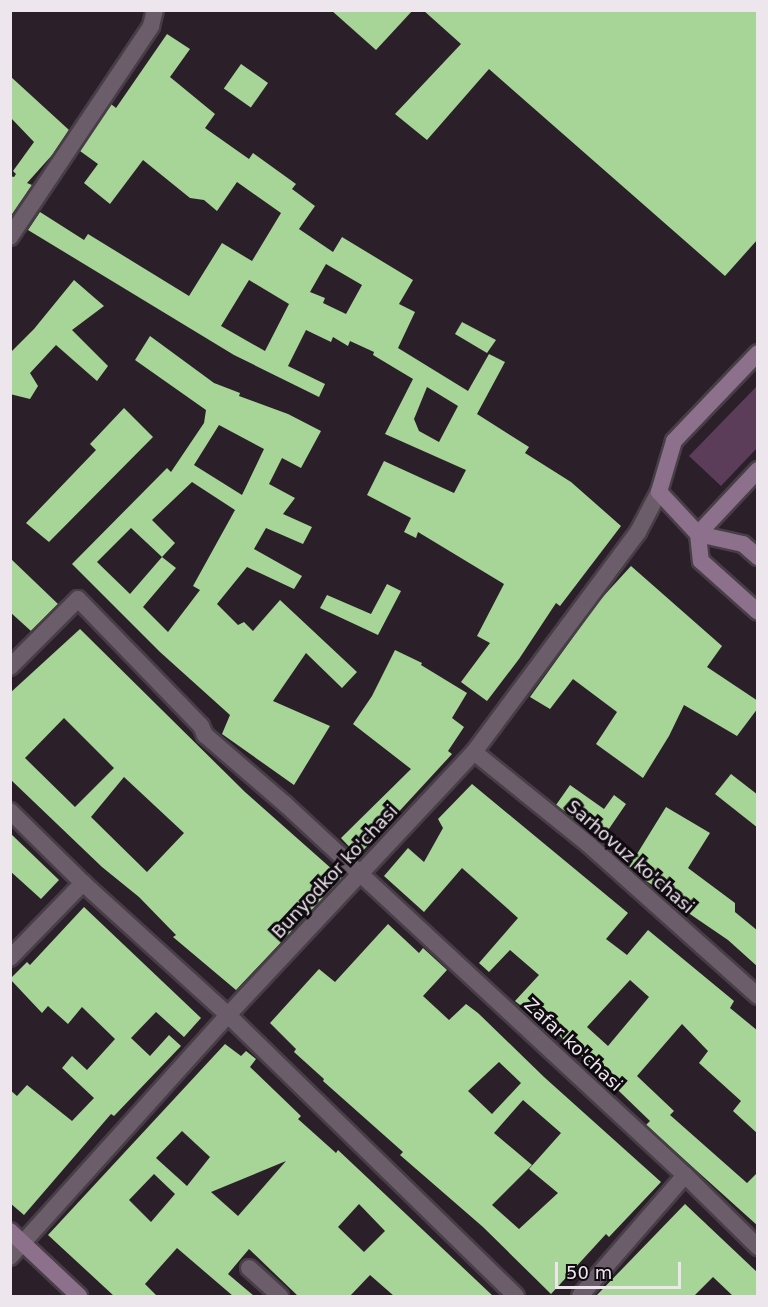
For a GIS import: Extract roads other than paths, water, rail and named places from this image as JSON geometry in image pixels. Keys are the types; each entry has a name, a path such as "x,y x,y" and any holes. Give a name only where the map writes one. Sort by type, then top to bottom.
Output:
{"main road":[{"path":"758,354 674,441 659,492 698,534 702,561 758,612"},
{"path":"698,534 758,470"},
{"path":"698,534 743,544 758,557"},
{"path":"10,1231 79,1296"}],"street":[{"path":"10,237 151,26 155,10"},
{"name":"Bunyodkor ko'chasi","path":"10,1257 228,1015 474,752 638,532 659,492"},
{"name":"Zafar ko'chasi","path":"10,668 78,599 201,726 205,735 285,804 685,1175 758,1247"},
{"name":"Sarhovuz ko'chasi","path":"474,752 588,844 758,996"},
{"path":"10,811 83,883 228,1015 516,1296"},
{"path":"10,958 83,883"},
{"path":"580,1296 685,1175"},
{"path":"249,1268 280,1296"}]}
